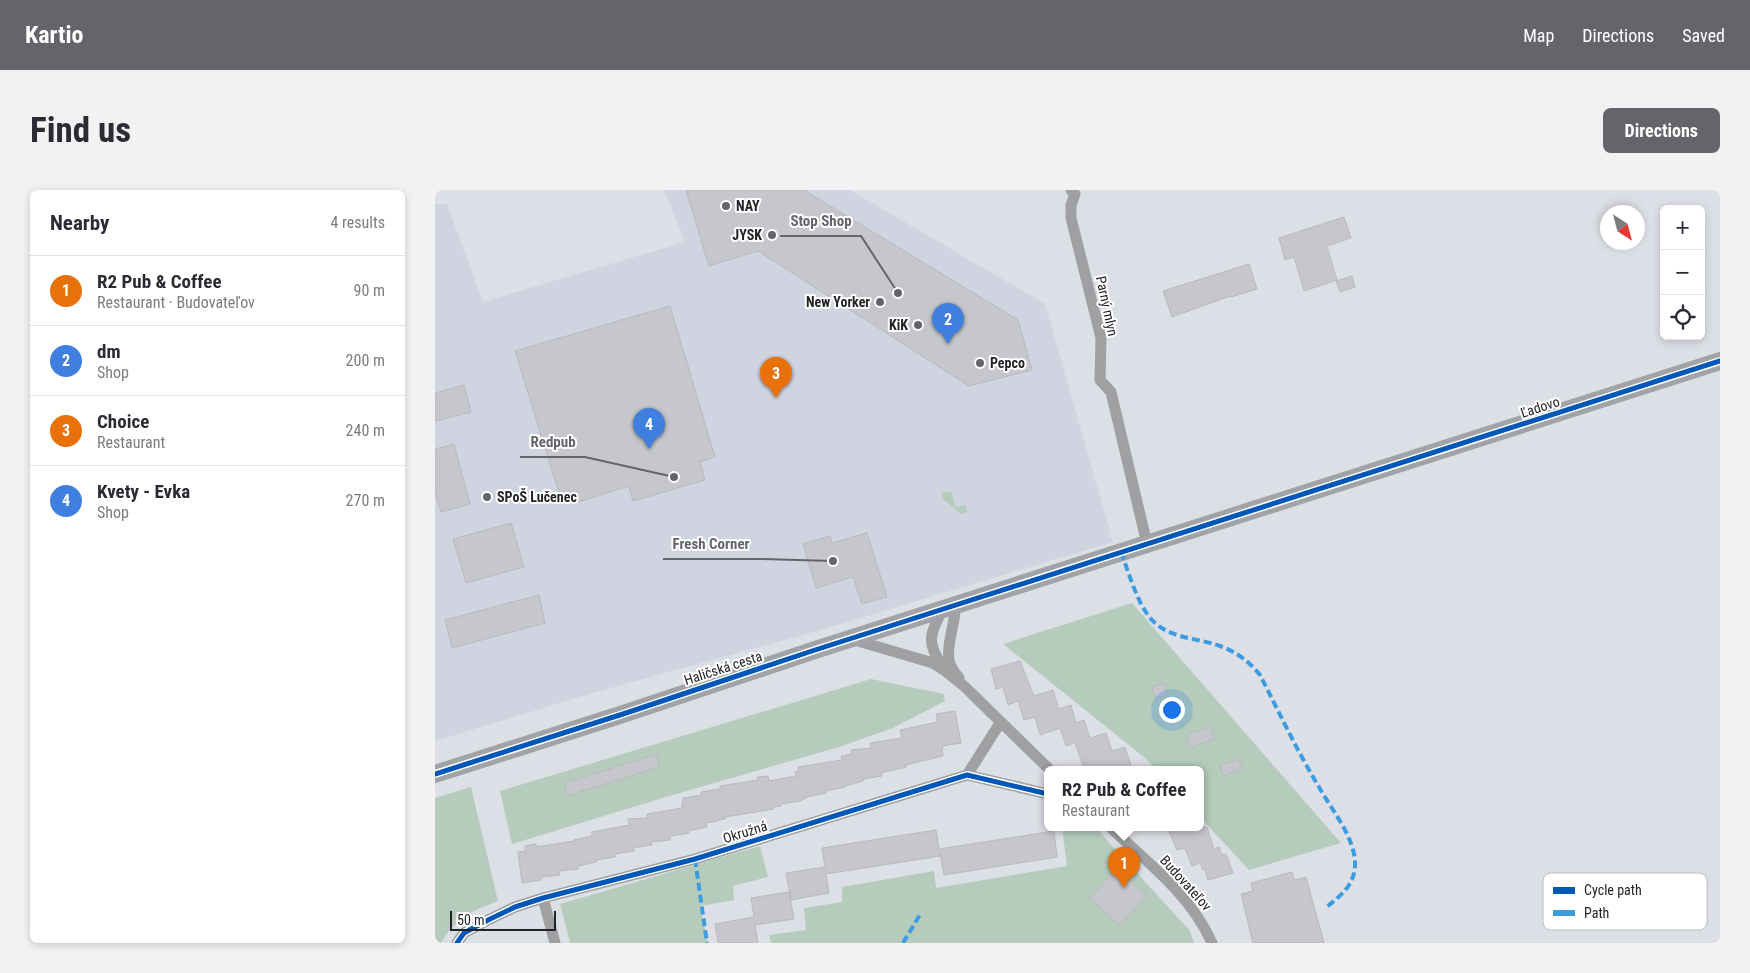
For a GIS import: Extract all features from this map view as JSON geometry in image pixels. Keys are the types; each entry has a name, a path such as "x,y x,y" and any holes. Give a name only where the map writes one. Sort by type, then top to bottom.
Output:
{"main road":[{"name":"Ľadovo","path":"1147,544 1720,361"},
{"name":"Haličská cesta","path":"435,774 1147,544"}],"street":[{"name":"Parný mlyn","path":"1075,191 1071,213 1101,338 1100,380 1111,392 1147,544"},
{"path":"945,670 933,652 930,636 949,607 955,617 949,646 949,662 964,686"},
{"path":"851,639 933,663 945,670 964,686 1046,766"},
{"path":"1000,723 967,775 1044,793"},
{"name":"Okružná","path":"457,943 464,933 515,907 695,859 967,775"},
{"name":"Budovateľov","path":"1114,831 1177,891 1205,927 1212,943"},
{"path":"543,898 555,943"}],"shaded area":[{"path":"664,190 850,190 1045,304 1113,542 814,632 596,692 435,741 435,204 447,204 483,302 685,242"}],"green space":[{"path":"951,491 956,507 965,505 967,511 965,513 961,514 944,500 941,493"},
{"path":"1132,603 1341,843 1249,870 1204,821 1204,766 1153,766 1003,644"},
{"path":"871,679 944,694 945,701 893,728 839,747 512,844 500,791"},
{"path":"471,787 498,901 465,916 452,928 441,943 435,943 435,798"},
{"path":"1063,831 1099,831 1190,931 1194,943 771,943 769,935 806,930 804,908 842,902 842,887 934,871 936,888 1067,866"},
{"path":"760,846 768,877 733,886 734,900 700,906 708,943 570,943 560,904"}],"building":[{"path":"686,190 804,190 1018,320 1032,370 969,386 758,251 709,266"},
{"path":"1344,217 1351,238 1327,246 1337,280 1304,291 1294,257 1285,260 1279,238"},
{"path":"1249,264 1257,289 1230,296 1172,317 1163,291"},
{"path":"1352,276 1355,287 1340,292 1336,281"},
{"path":"670,306 715,457 700,462 705,480 633,501 629,486 578,502 569,490 559,493 515,351"},
{"path":"464,385 471,412 435,421 435,393"},
{"path":"454,444 470,504 441,512 435,492 435,449"},
{"path":"511,523 524,567 466,583 453,539"},
{"path":"867,533 887,597 862,604 853,577 816,588 803,544 830,536 832,543"},
{"path":"539,595 545,623 452,648 445,620"},
{"path":"1020,661 1034,696 1053,690 1059,709 1071,705 1076,723 1084,720 1090,738 1106,733 1112,751 1125,747 1131,766 1083,766 1075,743 1066,746 1060,728 1040,735 1035,717 1024,720 1018,701 1008,705 1003,687 996,689 991,669"},
{"path":"1164,683 1168,695 1155,698 1152,687"},
{"path":"955,711 961,743 942,746 943,756 906,765 906,767 881,773 882,776 863,779 863,781 825,791 826,793 806,797 800,801 781,804 781,806 773,807 774,809 725,817 725,819 706,823 707,827 688,831 689,833 670,836 670,840 651,842 652,845 633,848 634,851 615,854 615,857 596,860 596,862 578,866 578,869 559,871 560,875 541,877 541,880 522,883 518,852 526,851 525,846 536,844 536,847 574,841 592,836 592,832 629,825 628,819 648,818 647,814 682,808 683,798 702,795 701,792 720,789 720,786 758,780 757,777 768,776 769,781 796,776 795,772 799,771 798,767 842,760 841,756 852,754 851,750 871,748 870,743 902,738 900,730 938,722 936,714"},
{"path":"1211,727 1214,739 1191,747 1187,734"},
{"path":"657,754 659,767 567,796 565,783"},
{"path":"1239,759 1242,769 1223,776 1220,765"},
{"path":"1204,827 1207,827 1214,849 1219,847 1222,855 1226,854 1233,873 1208,880 1205,869 1203,870 1200,863 1192,866 1185,848 1177,850 1169,831 1204,831"},
{"path":"936,830 939,849 1054,831 1057,857 944,875 940,853 940,856 826,874 829,893 791,900 786,873 825,867 822,848"},
{"path":"1117,868 1147,896 1119,925 1090,898"},
{"path":"1292,872 1294,880 1306,877 1324,943 1253,943 1241,894 1253,891 1251,883"},
{"path":"789,892 794,919 755,925 758,943 718,943 715,924 754,917 751,898"}],"marked path":[{"path":"1121,552 1143,608 1154,622 1169,632 1212,643 1231,651 1247,661 1260,675 1303,760 1341,823 1354,852 1355,870 1350,883 1342,894 1325,908"},
{"path":"695,859 707,943"},
{"path":"903,943 921,913"}],"cycle path":[{"path":"435,774 815,650 1720,361"},
{"path":"457,943 464,933 515,907 695,859 967,775 1044,793"}],"place":[{"name":"NAY","path":"726,206"},
{"name":"JYSK","path":"772,235"},
{"name":"Stop Shop","path":"898,293"},
{"name":"New Yorker","path":"880,302"},
{"name":"KiK","path":"918,325"},
{"name":"dm","path":"948,344"},
{"name":"Pepco","path":"980,363"},
{"name":"Choice","path":"776,398"},
{"name":"Kvety - Evka","path":"649,449"},
{"name":"Redpub","path":"674,477"},
{"name":"SPoŠ Lučenec","path":"487,497"},
{"name":"Fresh Corner","path":"833,561"},
{"name":"R2 Pub & Coffee","path":"1124,888"}]}
